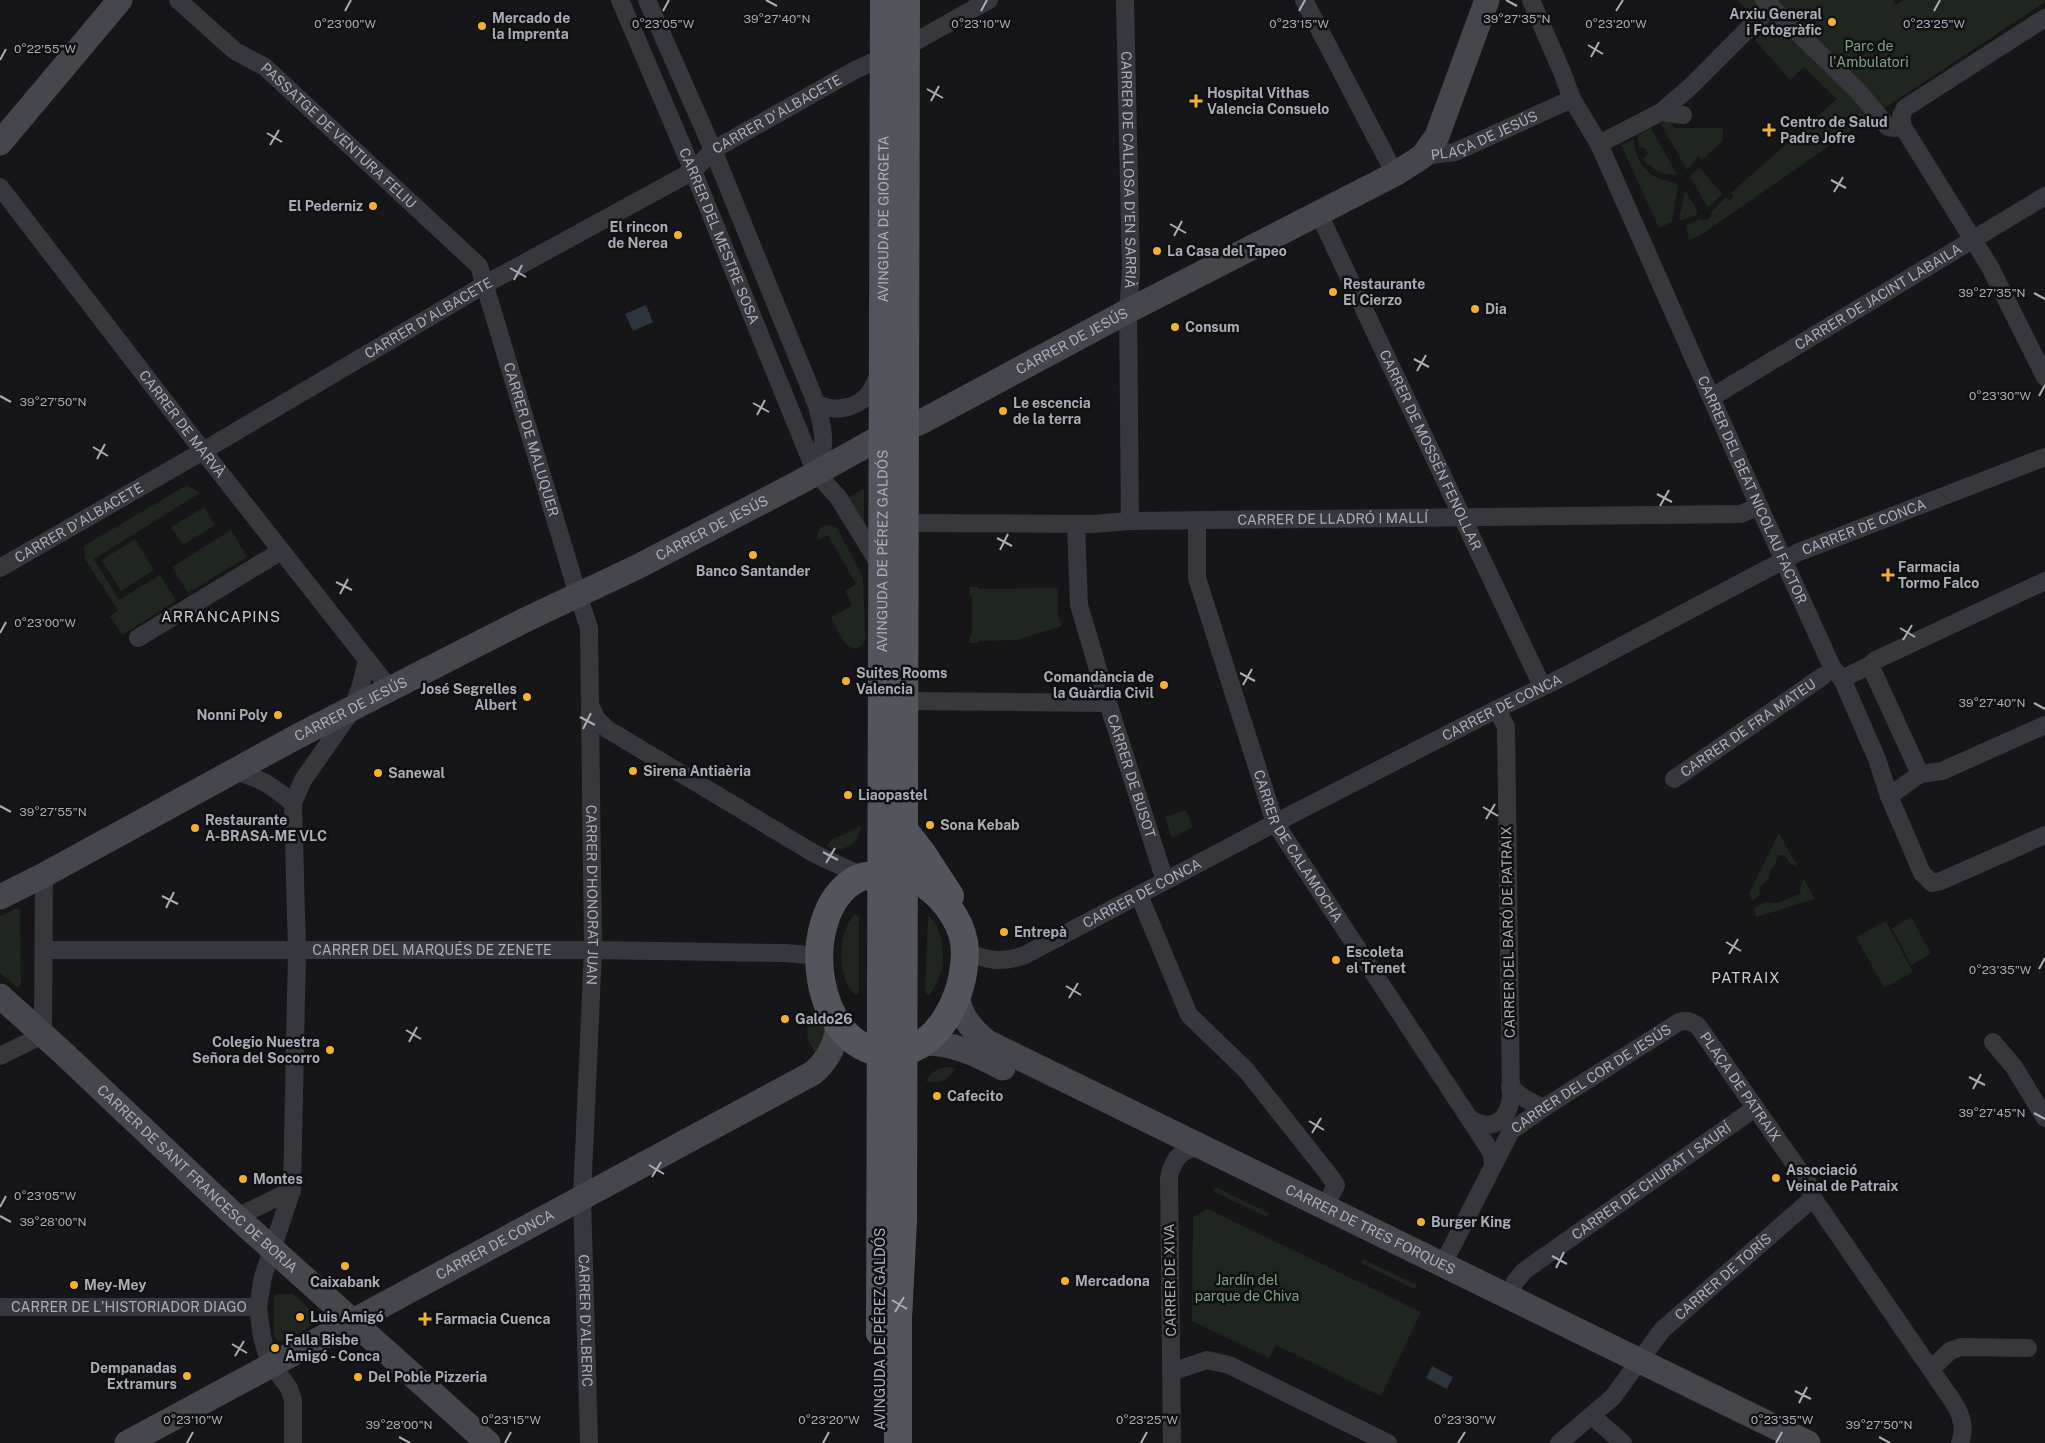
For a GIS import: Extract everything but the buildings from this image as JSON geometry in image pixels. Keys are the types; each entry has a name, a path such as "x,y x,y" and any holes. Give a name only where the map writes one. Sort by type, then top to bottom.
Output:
{"main road":[{"name":"AVINGUDA DE GIORGETA","path":"884,0 894,52 893,433"},
{"name":"AVINGUDA DE GIORGETA","path":"893,433 882,371 894,52 906,0"},
{"name":"PLAÇA DE JESÚS","path":"1423,156 1437,136 1487,0"},
{"path":"0,143 122,1"},
{"name":"CARRER DE JESÚS","path":"0,897 44,875 233,771 390,689 893,433 921,422 1128,311 1395,174 1423,156"},
{"name":"AVINGUDA DE PÉREZ GALDÓS","path":"883,876 904,830 904,523 893,433"},
{"name":"AVINGUDA DE PÉREZ GALDÓS","path":"879,1443 902,1049 883,876 881,568 893,433"},
{"path":"904,830 947,891 958,915 963,941 962,976 957,993 945,1021 936,1032 902,1049 866,1050 857,1044 838,1025 827,1002 819,956 822,932 831,908 843,889 856,879 883,876 917,880 941,899 954,917 963,941"},
{"name":"CARRER DE TRES FORQUES","path":"957,993 960,1010 976,1032 987,1042 1443,1264 1506,1305"},
{"name":"CARRER DE SANT FRANCESC DE BORJA","path":"0,996 273,1250 488,1443"},
{"name":"CARRER DE CONCA","path":"127,1443 813,1074 828,1057 834,1046 838,1025"},
{"name":"CARRER DE TRES FORQUES","path":"902,1049 941,1044 967,1051 1179,1154 1506,1305 1633,1367 1808,1443"},
{"name":"AVINGUDA DE PÉREZ GALDÓS","path":"891,1443 888,1318 892,1218"},
{"name":"AVINGUDA DE PÉREZ GALDÓS","path":"892,1218 898,1319 898,1443"},
{"name":"AVINGUDA DE PÉREZ GALDÓS","path":"892,1218 910,1282 910,1443"},
{"name":"CARRER DE TRES FORQUES","path":"1633,1367 1770,1443"}],"street":[{"name":"PASSATGE DE VENTURA FELIU","path":"178,0 234,51 265,66 479,266 484,285"},
{"name":"CARRER DEL MESTRE SOSA","path":"620,0 693,172 816,473 838,497 881,568"},
{"name":"CARRER DEL MESTRE SOSA","path":"647,0 713,150 816,403 824,433 822,453 816,473"},
{"name":"CARRER D'ALBACETE","path":"0,568 484,285 693,172 713,150 855,70 894,52 989,0"},
{"name":"CARRER DE CALLOSA D'EN SARRIÀ","path":"1125,0 1131,273 1128,311 1130,521"},
{"path":"1304,0 1395,174"},
{"path":"1531,0 1572,100"},
{"path":"1599,144 1661,112 1690,87 1767,3 1858,91 1888,127 1895,128 1902,120 1905,108 2045,18"},
{"name":"PLAÇA DE JESÚS","path":"1423,156 1455,152 1572,100"},
{"name":"CARRER DEL BEAT NICOLAU FACTOR","path":"1572,100 1599,144 1832,667 1842,679 1877,758 1889,796 1922,873 1929,881 1935,883 2045,836"},
{"path":"1661,112 1684,115"},
{"path":"1902,120 2039,349 2045,377"},
{"name":"CARRER DE MARVÀ","path":"0,188 390,689"},
{"name":"CARRER DE JACINT LABAILA","path":"1712,397 2045,196"},
{"name":"CARRER DE MOSSÉN FENOLLAR","path":"1319,214 1542,686"},
{"name":"CARRER DE MALUQUER","path":"484,285 578,595"},
{"path":"816,403 827,409 834,409 847,407 860,401 868,395 882,371"},
{"name":"CARRER DE CONCA","path":"963,941 992,961 1003,962 1025,955 1497,708 1564,677 1784,560 1809,548 2045,457"},
{"name":"CARRER DE LLADRÓ I MALLÍ","path":"904,523 1076,524 1130,521 1741,514 1759,506"},
{"name":"CARRER DE CALAMOCHA","path":"1198,520 1197,578 1275,823 1469,1118 1492,1154 1493,1164"},
{"name":"CARRER DE BUSOT","path":"1076,524 1079,605 1165,881"},
{"path":"138,638 281,551"},
{"path":"1842,679 1876,660 2045,581"},
{"name":"CARRER D'HONORAT JUAN","path":"578,595 590,628 589,703 593,950 582,1197"},
{"path":"292,1443 293,1400 289,1388 272,1365 262,1337 258,1307 263,1277 292,1190 297,951 293,803 303,780 352,710 362,685 367,659"},
{"path":"1870,665 1920,774"},
{"name":"CARRER DE FRA MATEU","path":"1674,779 1823,676"},
{"path":"904,701 1108,703"},
{"path":"589,703 596,718 608,729 807,850 883,876"},
{"name":"CARRER DEL BARÓ DE PATRAIX","path":"1469,1118 1485,1126 1494,1125 1500,1121 1510,1107 1506,727 1497,708"},
{"path":"1889,796 1920,774 1942,771 2045,725"},
{"path":"233,771 256,777 278,790 293,803"},
{"path":"0,1056 43,1035 44,875"},
{"path":"1139,895 1188,1015 1246,1070 1336,1185 1325,1207"},
{"name":"CARRER DEL MARQUÉS DE ZENETE","path":"44,950 593,950 786,953 819,956"},
{"name":"CARRER DEL COR DE JESÚS","path":"1443,1264 1511,1131 1545,1107 1679,1022 1689,1021 1698,1026"},
{"name":"PLAÇA DE PATRAIX","path":"1698,1026 1808,1184 1813,1198 1932,1368 1961,1414 1964,1434 1960,1443"},
{"path":"1993,1042 2014,1067 2045,1118"},
{"path":"1510,1086 1518,1094 1535,1105 1545,1107"},
{"name":"CARRER DE CHURAT I SAURÍ","path":"1506,1305 1515,1282 1524,1271 1755,1108"},
{"path":"1179,1154 1189,1149 1200,1148 1212,1152"},
{"name":"CARRER DE XIVA","path":"1172,1443 1169,1176 1170,1170 1179,1154"},
{"path":"237,1217 292,1190"},
{"name":"CARRER D'ALBERIC","path":"582,1197 589,1443"},
{"name":"CARRER DE TORÍS","path":"1559,1443 1613,1396 1662,1330 1813,1198"},
{"name":"CARRER DE L'HISTORIADOR DIAGO","path":"0,1307 258,1307"},
{"path":"1932,1368 1950,1351 1961,1347 2028,1348"},
{"path":"1171,1372 1207,1360 1229,1365 1388,1443"},
{"path":"1592,1416 1623,1443"}],"green space":[{"name":"Parc de l'Ambulatori","path":"1737,0 1893,0 1896,5 1903,0 2045,0 2045,2 1862,123 1701,235 1689,240 1686,225 1700,219 1710,218 1712,211 1726,197 1730,201 1734,197 1731,193 1837,99 1804,67 1790,80 1755,40 1766,29"},
{"path":"1668,120 1675,128 1723,128 1723,140 1702,160 1698,156 1687,170 1661,124"},
{"path":"1651,128 1677,175 1661,173 1643,161 1648,153 1645,148 1639,147 1637,136"},
{"path":"1633,139 1638,158 1644,168 1654,176 1678,186 1672,222 1659,228 1621,145"},
{"path":"1699,167 1722,194 1709,207 1706,205 1690,176"},
{"path":"1685,190 1697,210 1697,215 1679,221"},
{"path":"187,485 200,493 94,559 119,600 160,575 176,601 122,635 110,616 118,611 85,559 84,546"},
{"path":"864,489 864,530 845,499"},
{"path":"204,507 215,525 183,545 171,527"},
{"path":"826,525 834,526 838,530 863,577 865,639 863,645 856,649 847,645 831,617 852,606 846,591 856,584 828,535 818,540 817,535 819,531"},
{"path":"231,530 247,557 188,593 172,567"},
{"path":"135,539 154,570 121,591 102,560"},
{"path":"970,587 978,587 978,589 1058,588 1058,616 1062,626 1017,640 970,643 970,635 972,635 972,596 970,595"},
{"path":"1186,810 1193,827 1172,838 1165,817"},
{"path":"861,826 856,840 849,846 835,850 826,846 833,839"},
{"path":"1779,833 1798,867 1791,864 1784,855 1778,855 1775,864 1770,870 1769,878 1760,887 1759,896 1752,901 1749,893"},
{"path":"1804,879 1815,899 1756,917 1754,909 1764,902 1778,903 1800,894 1801,884"},
{"path":"17,908 20,910 21,985 18,988 0,973 0,916"},
{"path":"855,914 859,916 859,993 856,996 849,988 845,979 841,955 845,932"},
{"path":"928,916 937,926 943,955 942,969 930,995 925,991"},
{"path":"1911,917 1931,954 1911,965 1892,928"},
{"path":"1886,921 1913,972 1884,988 1856,937"},
{"path":"821,1012 824,1033 815,1053 808,1040 806,1017"},
{"path":"949,1067 955,1068 947,1079 939,1082 926,1081 935,1071"},
{"path":"1215,1187 1269,1213 1267,1217 1213,1191"},
{"name":"Jardín del parque de Chiva","path":"1208,1209 1421,1312 1381,1396 1276,1345 1269,1358 1192,1321 1193,1217"},
{"path":"1363,1259 1417,1285 1415,1289 1361,1263"},
{"path":"277,1294 293,1294 316,1317 305,1330 287,1340 281,1341 277,1341 274,1336 274,1297"}],"shaded area":[{"path":"646,305 653,322 633,331 625,314"},
{"path":"1432,1366 1453,1377 1447,1389 1426,1378"}],"place":[{"name":"Arxiu General i Fotogràfic","path":"1832,22"},
{"name":"Mercado de la Imprenta","path":"482,26"},
{"name":"Hospital Vithas Valencia Consuelo","path":"1196,101"},
{"name":"Centro de Salud Padre Jofre","path":"1769,130"},
{"name":"El Pederniz","path":"373,206"},
{"name":"El rincon de Nerea","path":"678,235"},
{"name":"La Casa del Tapeo","path":"1157,251"},
{"name":"Restaurante El Cierzo","path":"1333,292"},
{"name":"Dia","path":"1475,309"},
{"name":"Consum","path":"1175,327"},
{"name":"Le escencia de la terra","path":"1003,411"},
{"name":"Banco Santander","path":"753,555"},
{"name":"Farmacia Tormo Falco","path":"1888,575"},
{"name":"Suites Rooms Valencia","path":"846,681"},
{"name":"Comandància de la Guàrdia Civil","path":"1164,685"},
{"name":"José Segrelles Albert","path":"527,697"},
{"name":"Nonni Poly","path":"278,715"},
{"name":"Sirena Antiaèria","path":"633,771"},
{"name":"Sanewal","path":"378,773"},
{"name":"Liaopastel","path":"848,795"},
{"name":"Sona Kebab","path":"930,825"},
{"name":"Restaurante A-BRASA-ME VLC","path":"195,828"},
{"name":"Entrepà","path":"1004,932"},
{"name":"Escoleta el Trenet","path":"1336,960"},
{"name":"Galdo26","path":"785,1019"},
{"name":"Colegio Nuestra Señora del Socorro","path":"330,1050"},
{"name":"Cafecito","path":"937,1096"},
{"name":"Associació Veinal de Patraix","path":"1776,1178"},
{"name":"Montes","path":"243,1179"},
{"name":"Burger King","path":"1421,1222"},
{"name":"Caixabank","path":"345,1266"},
{"name":"Mercadona","path":"1065,1281"},
{"name":"Mey-Mey","path":"74,1285"},
{"name":"Luis Amigó","path":"300,1317"},
{"name":"Farmacia Cuenca","path":"425,1319"},
{"name":"Falla Bisbe Amigó - Conca","path":"275,1348"},
{"name":"Dempanadas Extramurs","path":"187,1376"},
{"name":"Del Poble Pizzeria","path":"358,1377"}],"district":[{"name":"ARRANCAPINS","path":"221,616"},
{"name":"PATRAIX","path":"1746,977"}]}
